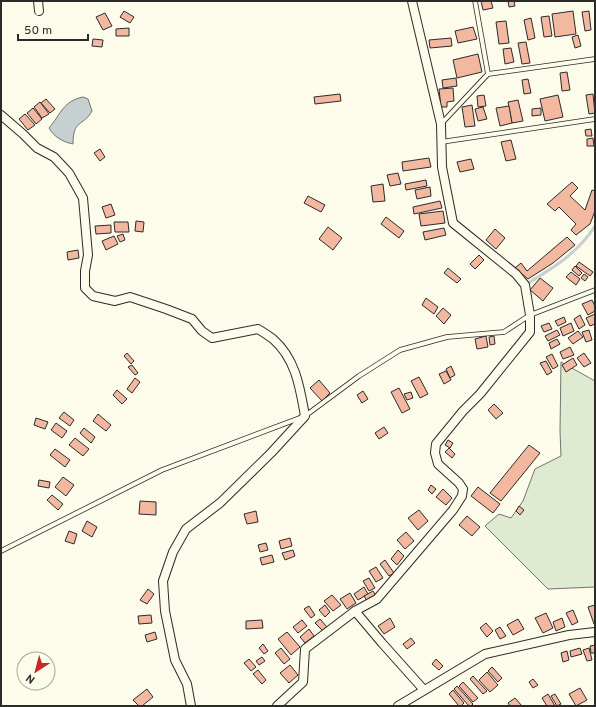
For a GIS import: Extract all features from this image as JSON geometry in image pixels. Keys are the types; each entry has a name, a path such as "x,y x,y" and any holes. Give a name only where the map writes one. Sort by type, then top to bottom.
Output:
{"street":[{"path":"38,1 39,11"},
{"path":"277,706 303,682 305,649 354,610 377,599 453,510 462,496 462,489 459,483 438,464 435,453 436,444 463,411 480,394 530,332 530,315 525,284 516,274 454,223 442,167 440,142 441,124 412,1"},
{"path":"1,115 37,148 54,157 69,173 83,198 88,255 84,288 93,296 115,301 130,297 166,309 192,320 202,331 212,338 258,329 274,340 288,356 298,378 305,416 271,453 220,504 186,529 173,552 164,581 165,611 175,660 187,684 191,706"},
{"path":"354,610 424,690"},
{"path":"401,705 485,654 569,635 595,632"}],"lane":[{"path":"475,1 488,74"},
{"path":"441,124 488,74 595,59"},
{"path":"440,142 595,119"},
{"path":"1,551 162,470 305,416 359,376 400,350 447,337 504,332 530,315 595,290"}],"green space":[{"path":"561,362 595,381 595,587 548,589 485,526 499,514 511,518 523,501 535,469 561,456"}],"shaded area":[{"path":"83,97 88,99 92,111 89,116 77,127 73,136 73,144 59,139 49,128 67,105 76,99"}],"building":[{"path":"481,1 491,1 493,8 483,10"},
{"path":"508,1 514,1 515,6 509,7"},
{"path":"124,11 134,17 130,23 120,17"},
{"path":"573,11 576,34 555,37 552,14"},
{"path":"589,11 591,30 585,31 582,12"},
{"path":"105,13 112,26 103,30 96,17"},
{"path":"549,16 552,36 544,37 541,17"},
{"path":"531,18 535,38 528,40 524,20"},
{"path":"506,21 509,43 499,44 496,22"},
{"path":"473,27 477,39 458,43 455,31"},
{"path":"129,28 129,36 116,36 116,29"},
{"path":"578,35 581,46 575,48 572,37"},
{"path":"451,38 452,46 430,48 429,40"},
{"path":"93,39 103,40 102,47 92,46"},
{"path":"526,42 530,63 522,64 518,43"},
{"path":"511,48 514,62 505,64 503,49"},
{"path":"478,54 482,72 457,78 453,60"},
{"path":"567,72 570,90 562,91 560,73"},
{"path":"456,78 457,86 443,88 442,80"},
{"path":"528,79 531,93 524,94 522,80"},
{"path":"453,88 454,101 447,102 447,107 441,107 439,89"},
{"path":"340,94 341,101 315,104 314,97"},
{"path":"593,94 595,113 589,114 586,95"},
{"path":"484,95 486,106 478,107 477,96"},
{"path":"558,95 563,117 545,121 540,99"},
{"path":"46,99 55,109 50,113 41,103"},
{"path":"518,100 523,121 512,123 508,102"},
{"path":"40,102 49,114 42,118 34,107"},
{"path":"472,105 475,126 465,127 462,107"},
{"path":"509,106 512,123 500,126 496,108"},
{"path":"483,107 487,119 478,121 475,109"},
{"path":"33,108 42,119 36,124 27,113"},
{"path":"541,108 541,115 532,116 532,109"},
{"path":"25,114 35,125 28,130 19,119"},
{"path":"591,129 592,136 586,136 585,130"},
{"path":"593,138 594,146 587,146 587,139"},
{"path":"511,140 516,159 506,161 501,142"},
{"path":"100,149 105,157 100,161 94,153"},
{"path":"429,158 431,167 403,171 402,162"},
{"path":"471,159 474,169 460,172 457,162"},
{"path":"398,173 401,184 390,186 387,175"},
{"path":"426,180 427,186 406,190 405,184"},
{"path":"572,182 578,188 570,196 585,210 592,190 595,191 595,211 590,224 576,235 571,230 576,224 559,207 555,211 547,204"},
{"path":"383,184 385,201 373,202 371,186"},
{"path":"430,187 431,196 417,199 415,190"},
{"path":"308,196 325,205 321,212 304,203"},
{"path":"440,201 442,208 414,214 413,207"},
{"path":"111,204 115,215 106,218 102,207"},
{"path":"443,211 445,223 421,226 419,214"},
{"path":"386,217 404,231 399,238 381,224"},
{"path":"136,221 144,222 143,232 135,231"},
{"path":"114,222 128,222 129,232 115,232"},
{"path":"111,225 111,233 96,234 95,226"},
{"path":"328,227 342,238 333,250 319,239"},
{"path":"444,228 446,235 425,240 423,232"},
{"path":"495,229 505,238 496,249 486,240"},
{"path":"123,234 125,240 120,242 117,236"},
{"path":"114,236 118,244 106,250 102,241"},
{"path":"567,237 575,245 553,263 528,279 515,268 521,263 527,271"},
{"path":"78,250 79,258 68,260 67,252"},
{"path":"479,255 484,260 475,269 470,264"},
{"path":"579,262 593,272 590,276 576,266"},
{"path":"575,266 582,273 579,276 572,270"},
{"path":"448,268 461,279 457,283 444,273"},
{"path":"571,272 580,279 576,285 566,277"},
{"path":"584,274 588,277 585,281 581,278"},
{"path":"540,278 553,288 543,301 530,290"},
{"path":"426,298 438,307 434,314 422,305"},
{"path":"592,300 595,306 595,311 588,315 582,304"},
{"path":"443,308 451,315 444,324 436,316"},
{"path":"595,314 595,324 590,326 586,318"},
{"path":"580,315 585,325 579,329 574,319"},
{"path":"564,317 566,322 558,326 555,321"},
{"path":"549,323 552,329 544,332 541,326"},
{"path":"571,323 574,331 563,336 560,328"},
{"path":"557,330 560,335 548,341 545,336"},
{"path":"589,330 592,340 586,342 582,332"},
{"path":"578,331 583,337 573,344 568,338"},
{"path":"486,336 488,347 477,349 475,339"},
{"path":"494,336 495,344 490,345 489,337"},
{"path":"557,339 560,344 551,349 549,343"},
{"path":"570,347 574,355 563,359 560,352"},
{"path":"127,353 134,361 131,364 124,356"},
{"path":"584,353 591,363 584,367 577,358"},
{"path":"552,354 558,366 553,369 546,357"},
{"path":"573,358 577,365 566,372 562,365"},
{"path":"546,361 552,372 547,375 540,363"},
{"path":"132,365 138,373 135,375 128,367"},
{"path":"451,366 455,375 450,378 446,369"},
{"path":"446,371 451,380 444,384 439,374"},
{"path":"419,377 428,394 420,398 411,381"},
{"path":"135,378 140,382 132,393 127,389"},
{"path":"319,380 330,393 322,401 310,388"},
{"path":"399,388 410,409 402,413 391,392"},
{"path":"117,390 127,399 122,404 113,395"},
{"path":"363,391 368,399 362,403 357,395"},
{"path":"411,392 413,398 407,400 404,394"},
{"path":"494,404 503,413 496,419 488,410"},
{"path":"64,412 74,420 70,426 59,418"},
{"path":"98,414 111,425 106,431 93,421"},
{"path":"36,418 48,422 45,429 34,425"},
{"path":"56,423 67,431 62,438 51,430"},
{"path":"384,427 388,433 379,439 375,433"},
{"path":"84,428 95,437 91,443 80,433"},
{"path":"75,438 89,449 83,456 69,445"},
{"path":"448,440 453,443 450,448 445,445"},
{"path":"529,445 540,453 501,501 490,493"},
{"path":"449,448 455,454 452,458 445,452"},
{"path":"55,449 70,460 65,467 50,455"},
{"path":"63,477 74,485 66,496 55,487"},
{"path":"39,480 50,482 49,488 38,486"},
{"path":"431,485 436,489 432,494 428,490"},
{"path":"478,487 500,504 493,513 471,496"},
{"path":"443,489 452,498 446,505 436,497"},
{"path":"52,495 63,504 58,510 47,500"},
{"path":"140,501 156,502 156,515 139,514"},
{"path":"519,506 524,510 520,515 516,511"},
{"path":"419,510 428,521 418,530 408,518"},
{"path":"256,511 258,522 247,524 244,514"},
{"path":"467,516 480,527 472,536 459,525"},
{"path":"87,521 97,527 92,537 82,531"},
{"path":"69,531 77,534 74,544 65,541"},
{"path":"406,532 414,541 405,549 397,540"},
{"path":"290,538 292,546 281,549 279,541"},
{"path":"266,543 268,550 260,552 258,545"},
{"path":"293,550 295,556 285,560 282,553"},
{"path":"398,550 404,556 397,565 391,559"},
{"path":"272,555 274,562 262,565 260,558"},
{"path":"385,560 394,573 389,576 380,564"},
{"path":"376,567 383,578 376,582 369,571"},
{"path":"369,578 375,588 369,591 363,581"},
{"path":"364,587 368,594 358,600 354,594"},
{"path":"148,589 154,594 147,604 140,600"},
{"path":"373,591 376,596 367,601 364,596"},
{"path":"350,593 356,603 347,609 340,599"},
{"path":"332,595 341,605 333,611 324,601"},
{"path":"325,605 330,612 325,617 319,610"},
{"path":"595,605 595,623 594,624 588,607"},
{"path":"309,606 315,615 311,618 304,609"},
{"path":"573,610 578,622 572,625 566,613"},
{"path":"546,613 553,628 543,633 535,618"},
{"path":"151,615 152,623 139,624 138,616"},
{"path":"390,618 395,627 384,634 378,626"},
{"path":"562,618 565,627 556,631 553,622"},
{"path":"320,619 327,627 323,631 315,623"},
{"path":"518,619 524,629 513,635 507,625"},
{"path":"262,620 263,628 246,629 246,621"},
{"path":"302,620 307,626 298,633 293,627"},
{"path":"486,623 493,631 487,637 480,628"},
{"path":"500,627 506,636 500,639 495,630"},
{"path":"309,629 314,636 305,643 300,637"},
{"path":"155,632 157,639 147,642 145,635"},
{"path":"287,632 300,647 291,655 278,639"},
{"path":"411,638 415,643 407,649 403,644"},
{"path":"263,644 268,651 264,654 259,648"},
{"path":"595,645 595,653 591,653 590,646"},
{"path":"281,648 290,659 284,664 275,653"},
{"path":"580,648 582,654 571,657 570,651"},
{"path":"589,648 592,660 587,661 583,650"},
{"path":"567,651 569,660 563,662 561,653"},
{"path":"262,657 265,661 259,665 256,661"},
{"path":"249,659 256,667 251,671 244,663"},
{"path":"436,659 443,666 439,670 432,664"},
{"path":"290,665 298,675 289,683 280,673"},
{"path":"492,667 502,678 498,682 488,671"},
{"path":"258,670 266,680 262,684 253,674"},
{"path":"487,672 498,685 490,692 479,680"},
{"path":"473,676 487,691 483,694 470,679"},
{"path":"533,679 538,685 533,688 529,682"},
{"path":"463,682 478,698 473,702 459,686"},
{"path":"457,686 473,704 471,706 469,706 454,689"},
{"path":"580,688 587,700 576,706 569,694"},
{"path":"147,689 153,697 142,706 139,706 133,700"},
{"path":"453,690 464,703 461,706 459,706 449,694"},
{"path":"548,694 555,706 547,706 542,698"},
{"path":"555,694 561,704 557,706 551,696"},
{"path":"515,698 522,706 510,706 508,703"}],"waterway":[{"path":"525,285 564,260 580,245 595,226"}]}
